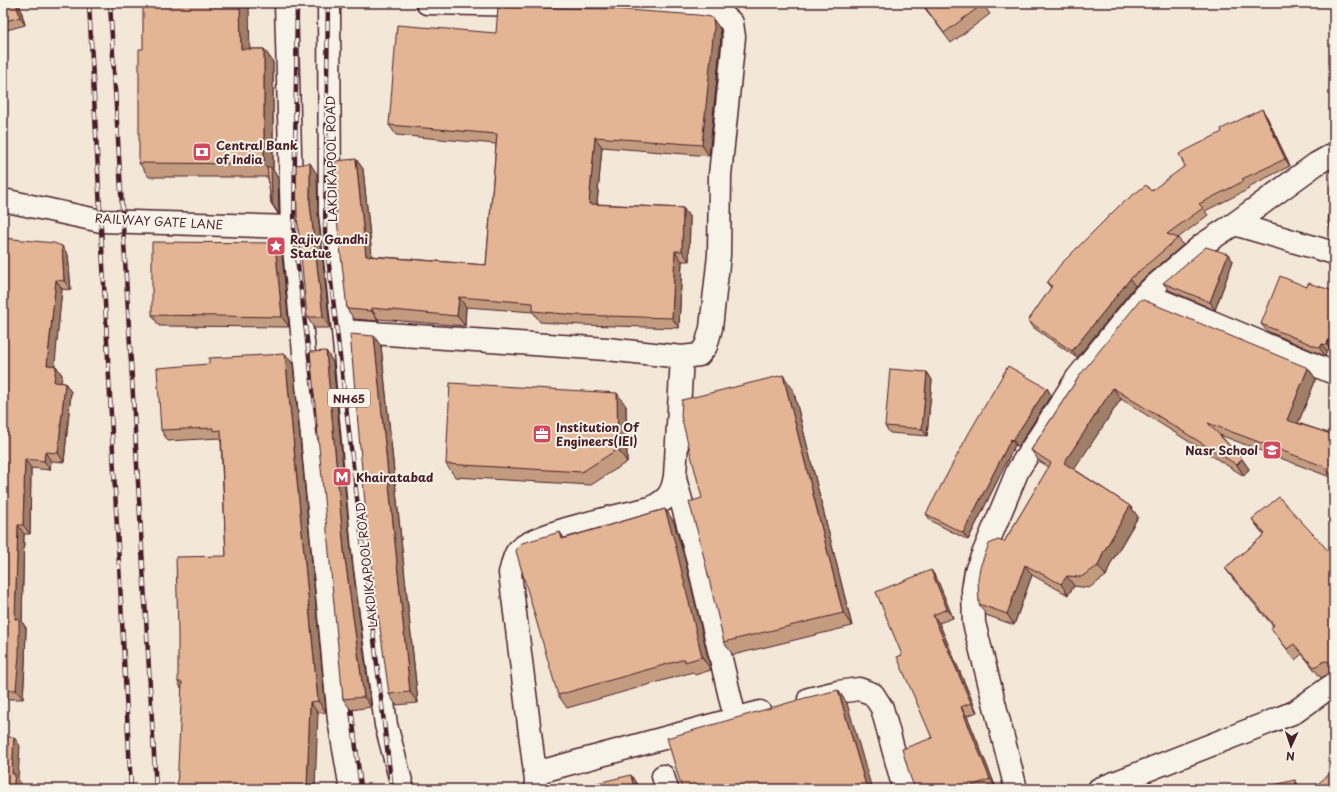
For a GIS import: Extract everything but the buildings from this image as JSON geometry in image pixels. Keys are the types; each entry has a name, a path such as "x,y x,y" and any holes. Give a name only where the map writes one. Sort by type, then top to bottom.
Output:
{"main road":[{"name":"NH65","path":"286,3 292,227 339,720 351,789"},
{"name":"LAKDIKAPOOL ROAD","path":"329,3 330,213 343,331 366,576 386,725 403,789"},
{"path":"343,331 607,349 682,357 699,355 706,346 711,328 720,255 720,174 734,37 732,23 724,16 707,13 621,7 427,3"},
{"path":"1016,789 974,623 973,590 976,572 1018,470 1077,378 1145,294 1202,245 1234,224 1316,164 1334,154"},
{"name":"RAILWAY GATE LANE","path":"3,200 101,221 292,227"},
{"path":"1234,224 1334,253"},
{"path":"1145,294 1334,373"},
{"path":"682,357 675,479 673,489 663,502 651,508 552,533 529,542 517,552 510,573 536,781 735,718 838,692 859,689 873,694 882,708 904,789"},
{"path":"675,479 696,553 735,718"},
{"path":"1099,789 1295,712 1334,684"}],"railway":[{"path":"89,3 131,789"},
{"path":"110,3 156,789"},
{"path":"297,3 294,233 319,438"},
{"path":"328,3 325,232 392,789"},
{"path":"350,698 361,789"}],"place":[{"name":"Central Bank of India","path":"202,152"},
{"name":"Rajiv Gandhi Statue","path":"276,246"},
{"name":"Institution Of Engineers(IEI)","path":"542,434"},
{"name":"Nasr School","path":"1272,450"},
{"name":"Khairatabad","path":"342,477"}]}
